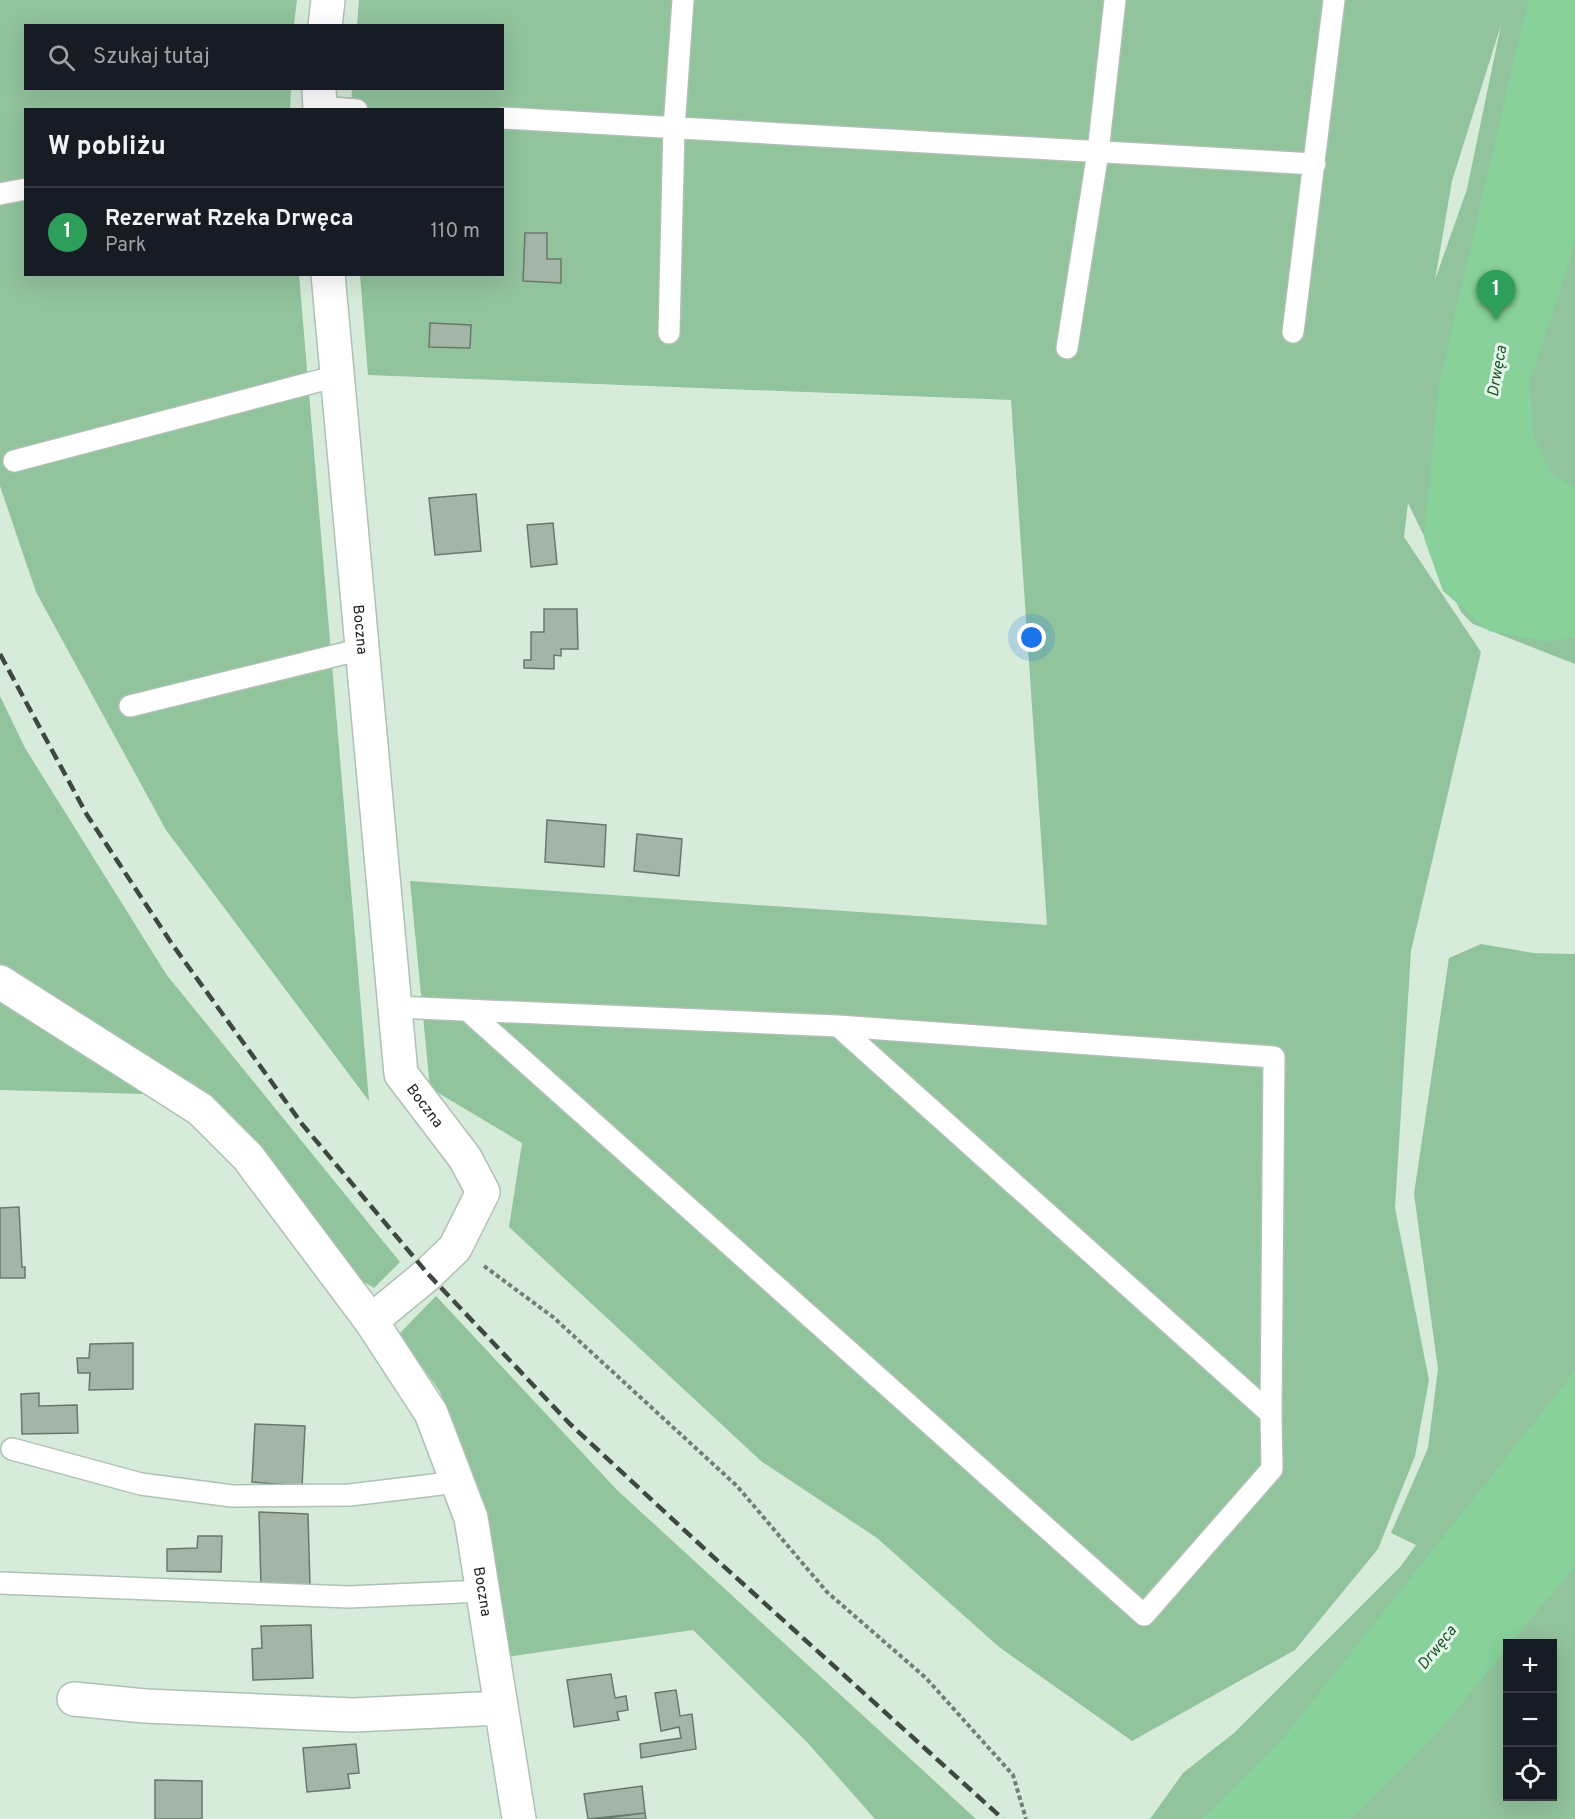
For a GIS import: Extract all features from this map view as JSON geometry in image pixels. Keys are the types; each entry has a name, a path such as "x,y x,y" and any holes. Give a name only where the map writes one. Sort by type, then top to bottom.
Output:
{"street":[{"path":"324,24 328,0"},
{"name":"Boczna","path":"328,276 401,1074 465,1158 483,1192 455,1248 371,1321 431,1413 471,1518 519,1819"},
{"path":"0,982 200,1109 248,1156 371,1321"},
{"path":"74,1699 145,1706 353,1715 501,1708"}],"lane":[{"path":"669,333 674,128 683,0"},
{"path":"1067,348 1098,152 1115,0"},
{"path":"1293,332 1334,0"},
{"path":"320,102 348,108"},
{"path":"504,118 1315,165"},
{"path":"0,194 24,189"},
{"path":"14,461 337,376"},
{"path":"130,706 362,649"},
{"path":"395,1007 467,1010 838,1026 1274,1057 1272,1469 1144,1615 467,1010"},
{"path":"838,1026 1271,1414"},
{"path":"12,1449 141,1484 232,1496 350,1495 458,1482"},
{"path":"0,1583 349,1597 483,1591"}],"path":[{"path":"455,1248 505,1281 553,1317 737,1486 827,1592 926,1678 1013,1775 1026,1819"}],"shaded area":[{"path":"0,0 297,0 294,24 24,24 24,90 291,90 290,108 24,108 24,276 299,276 369,1101 166,830 36,592 0,486"},
{"path":"359,0 1575,0 1575,664 1473,624 1461,612 1408,503 1404,537 1481,652 1411,951 1395,1208 1429,1380 1415,1456 1378,1549 1295,1650 1132,1741 999,1647 877,1538 761,1461 509,1227 522,1143 430,1088 410,881 1047,925 1011,400 368,375 360,276 504,276 504,108 351,108 352,90 504,90 504,24 357,24","holes":["1501,25 1467,189 1435,280 1452,181"]},
{"path":"0,696 25,748 166,974 400,1262 374,1288 343,1269 245,1136 0,974"},
{"path":"1481,944 1533,953 1575,954 1575,1819 1150,1819 1183,1773 1234,1733 1401,1566 1416,1545 1391,1533 1428,1448 1438,1369 1414,1194 1449,958"},
{"path":"0,1001 20,1014 144,1094 0,1090"},
{"path":"436,1296 617,1490 976,1819 875,1819 807,1742 693,1630 507,1657 471,1468 440,1392 399,1334"}],"water":[{"name":"Drwęca","path":"1528,0 1575,0 1575,239 1530,381 1533,435 1551,474 1575,487 1575,637 1550,642 1489,631 1443,591 1424,538 1439,384"},
{"name":"Drwęca","path":"1575,1371 1575,1566 1514,1639 1503,1639 1503,1653 1439,1731 1351,1819 1202,1819 1284,1737"}],"building":[{"path":"525,233 547,233 547,259 561,259 561,283 523,281"},
{"path":"430,323 471,325 470,348 429,347"},
{"path":"476,494 481,551 435,555 429,498"},
{"path":"553,523 557,564 531,567 527,525"},
{"path":"544,609 577,609 578,649 561,649 561,656 554,655 554,669 524,668 524,660 531,660 531,632 544,632"},
{"path":"547,820 606,825 604,867 545,862"},
{"path":"637,834 682,839 679,876 634,871"},
{"path":"19,1207 22,1267 25,1267 25,1278 0,1278 0,1208"},
{"path":"133,1343 133,1389 89,1390 90,1373 78,1373 77,1358 89,1358 90,1344"},
{"path":"39,1393 39,1406 77,1405 78,1433 22,1434 21,1394"},
{"path":"255,1424 305,1426 302,1486 252,1482"},
{"path":"259,1512 308,1514 310,1587 261,1587"},
{"path":"198,1536 222,1536 221,1572 167,1571 167,1549 197,1548"},
{"path":"311,1625 313,1678 253,1680 252,1649 262,1648 261,1626"},
{"path":"611,1674 615,1698 626,1696 628,1710 617,1712 619,1720 574,1727 567,1680"},
{"path":"676,1690 680,1716 692,1714 696,1749 641,1758 640,1744 681,1738 679,1727 661,1731 655,1693"},
{"path":"356,1744 359,1773 348,1774 350,1788 307,1792 303,1748"},
{"path":"155,1780 202,1781 202,1819 155,1819"},
{"path":"642,1786 645,1813 588,1819 584,1794"},
{"path":"645,1813 646,1819 599,1819"}],"railway":[{"path":"0,654 87,815 172,944 302,1124 428,1274 570,1424 1003,1819"}],"place":[{"name":"Rezerwat Rzeka Drwęca","path":"1496,320"}]}
